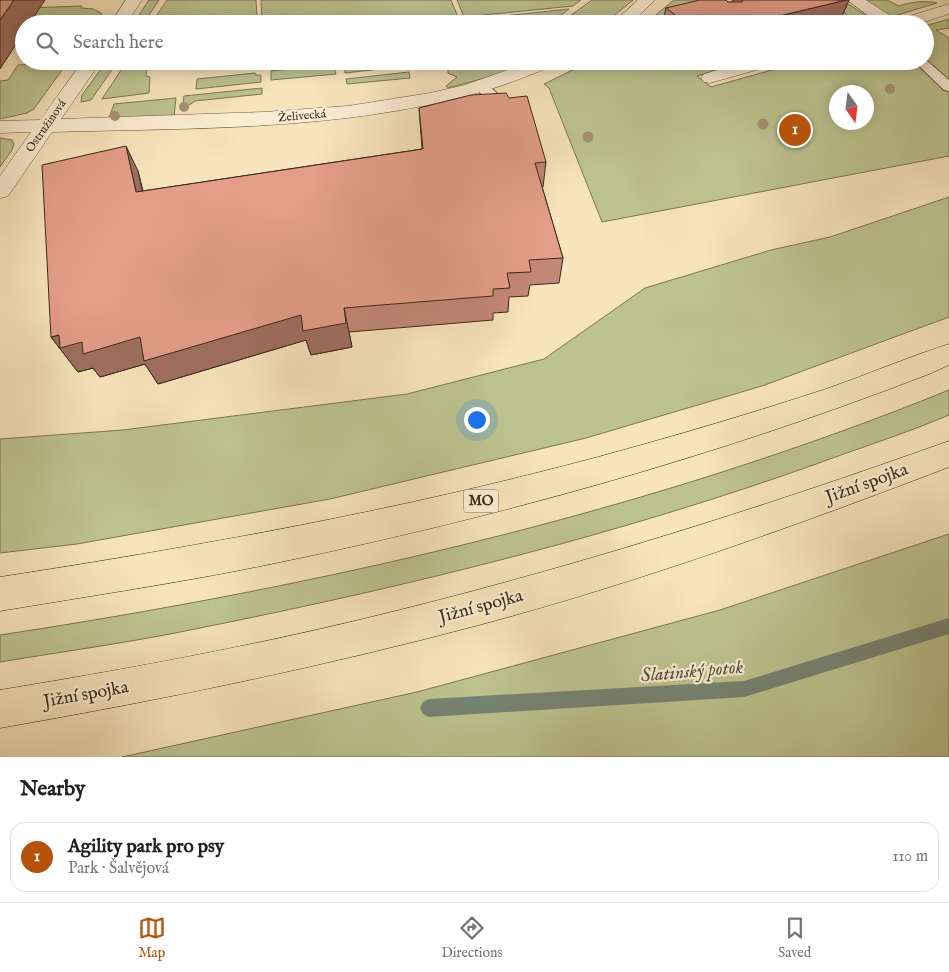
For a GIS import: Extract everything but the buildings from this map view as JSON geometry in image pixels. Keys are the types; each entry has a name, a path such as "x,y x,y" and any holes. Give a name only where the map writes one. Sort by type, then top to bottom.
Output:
{"highway":[{"name":"MO","path":"0,594 265,549 415,517 540,486 651,456 756,423 848,393 949,354"},
{"name":"Jižní spojka","path":"0,709 206,673 350,641 486,607 614,570 771,519 949,454"}],"street":[{"path":"124,15 134,0"},
{"path":"630,15 647,0"},
{"path":"855,0 878,15"},
{"path":"929,15 949,9"},
{"name":"Ostružinová","path":"0,190 48,126 86,70"},
{"name":"Želivecká","path":"0,127 177,122 334,113 413,102 481,86 528,70"},
{"path":"710,78 737,70"}],"lane":[{"path":"930,70 949,87"},
{"path":"481,86 499,103"}],"green space":[{"path":"149,0 159,0 149,15 139,15"},
{"path":"167,0 256,0 257,15 157,15"},
{"path":"261,0 451,0 457,15 262,15"},
{"path":"457,0 581,0 573,6 484,15 463,15"},
{"path":"592,0 633,0 615,15 571,15"},
{"path":"674,0 717,0 701,15 656,15"},
{"path":"842,0 865,15 847,15 840,10"},
{"path":"866,0 887,0 899,6 918,2 937,3 898,15 888,15"},
{"path":"82,6 81,8 93,9 102,15 15,15 15,39 0,40 0,9"},
{"path":"569,9 561,15 513,15"},
{"path":"949,19 949,28 936,30 949,38 949,156 602,222 549,88 544,84 573,70 719,70 697,76 711,87 772,70 934,70 934,23"},
{"path":"15,70 62,70 34,109 27,113 0,119 0,81 8,80"},
{"path":"100,70 112,70 91,100 81,102 82,95"},
{"path":"121,70 147,70 146,76 150,77 149,93 102,99"},
{"path":"335,70 336,74 271,80 271,71"},
{"path":"345,70 372,70 345,73"},
{"path":"448,70 508,70 448,88 446,86 457,77 448,73"},
{"path":"409,72 410,78 347,84 346,79"},
{"path":"255,73 256,75 261,75 261,82 196,89 197,79"},
{"path":"262,88 262,94 195,101 182,110 184,96"},
{"path":"176,98 174,117 109,118 114,104"},
{"path":"0,138 12,140 14,144 0,167"},
{"path":"949,197 949,317 762,386 586,438 330,499 77,544 0,553 0,439 123,430 407,394 544,359 645,288 771,250 830,237"},
{"path":"949,390 949,415 933,422 743,489 590,536 513,557 279,612 150,638 0,662 0,635 242,593 482,540 600,509 718,473 834,434"},
{"path":"949,534 949,757 122,757 417,692 720,610"}],"waterway":[{"name":"Slatinský potok","path":"429,708 744,689 949,626"}],"place":[{"name":"Agility park pro psy","path":"795,130"}]}
